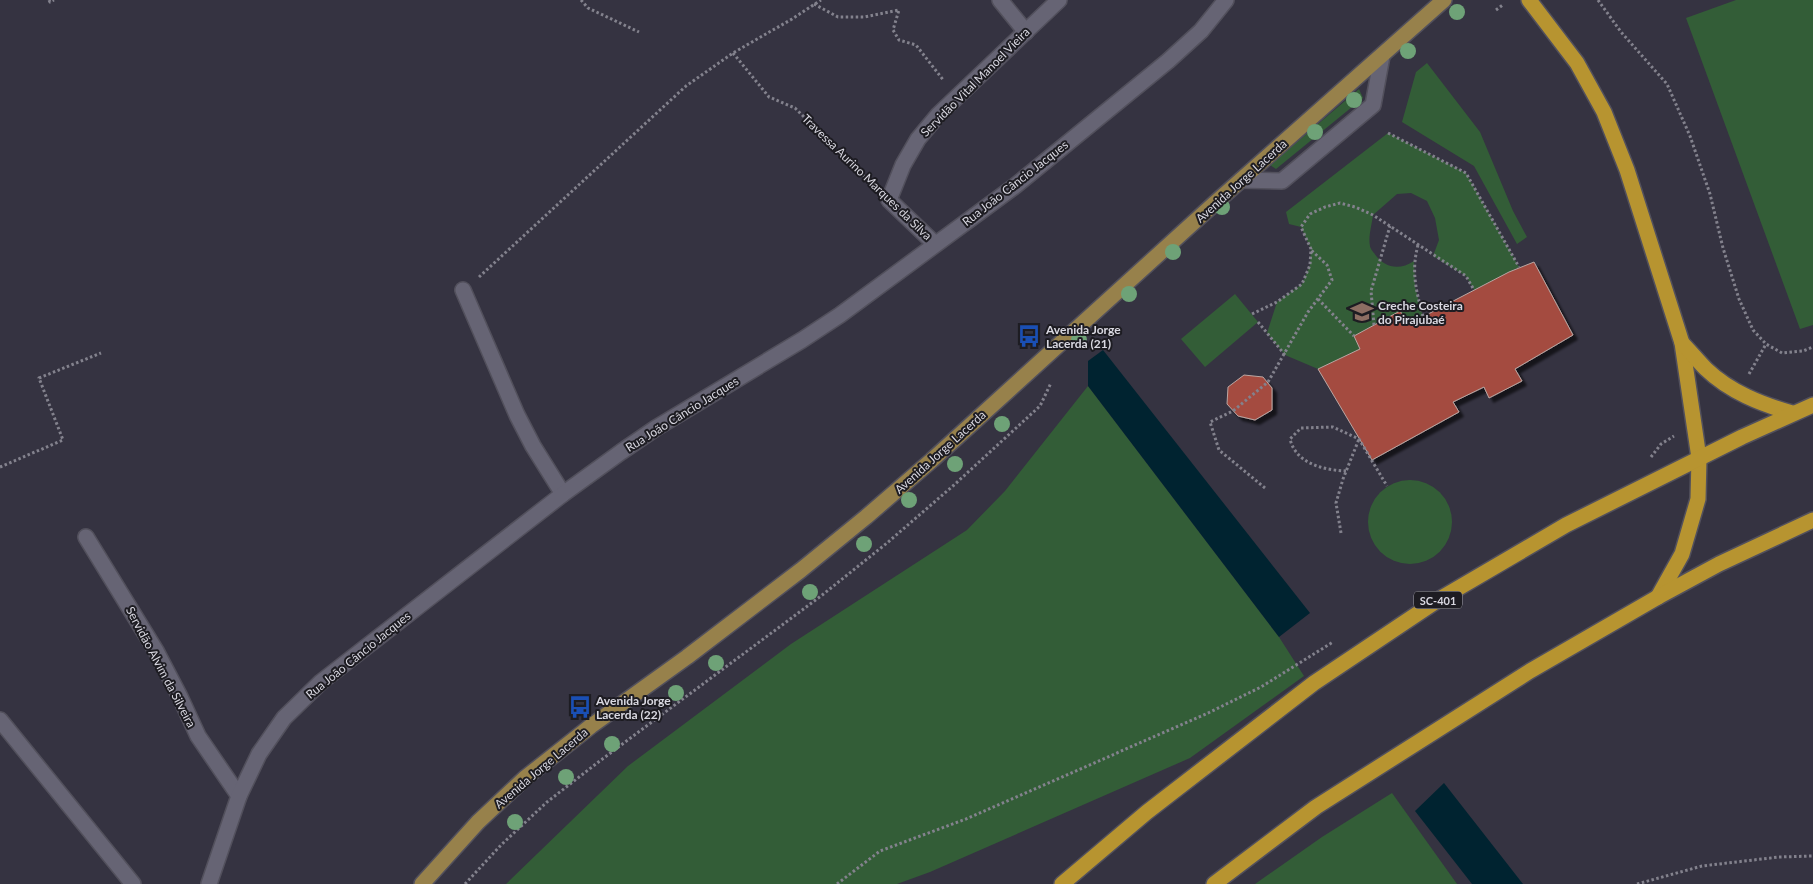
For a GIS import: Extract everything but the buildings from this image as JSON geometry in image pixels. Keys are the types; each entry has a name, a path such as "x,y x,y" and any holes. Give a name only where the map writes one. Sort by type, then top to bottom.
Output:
{"highway":[{"path":"1529,0 1577,63 1604,112 1627,170 1682,343 1699,458 1698,499 1682,554 1658,597"},
{"path":"1682,343 1707,370 1738,392 1763,404 1792,413"},
{"name":"SC-401","path":"1062,884 1147,812 1314,683 1438,600 1566,525 1699,458 1813,404"},
{"path":"1214,884 1316,807 1530,671 1719,564 1813,520"}],"main road":[{"name":"Avenida Jorge Lacerda","path":"422,884 478,822 525,778 581,733 702,646 866,517 932,460 1241,180 1444,0"}],"street":[{"path":"1000,0 1026,32"},
{"name":"Servidão Vital Manoel Vieira","path":"889,200 903,165 918,139 938,115 1059,0"},
{"name":"Rua João Câncio Jacques","path":"210,884 239,796 260,754 284,718 321,682 563,494 656,428 840,315 1015,186 1168,61 1201,31 1226,0"},
{"path":"1241,180 1282,181 1373,104 1382,56"},
{"name":"Travessa Aurino Marques da Silva","path":"889,200 936,244"},
{"path":"463,290 517,416 563,494"},
{"name":"Servidão Alvim da Silveira","path":"86,537 156,652 198,736 239,796"},
{"path":"0,720 133,884"}],"path":[{"path":"49,0 50,2 54,0"},
{"path":"581,0 588,8 639,32"},
{"path":"463,290 486,271 686,86 733,53 821,0"},
{"path":"1598,0 1621,32 1667,84 1690,136 1710,194 1723,248 1739,299 1753,330 1766,344 1782,353 1803,351 1813,347"},
{"path":"814,4 838,17 864,17 899,10 893,30 899,40 916,45 957,97"},
{"path":"1496,10 1504,4"},
{"name":"Travessa Aurino Marques da Silva","path":"733,53 769,96 796,108 889,200"},
{"path":"1388,133 1466,173 1519,268"},
{"path":"1252,314 1277,302 1302,284 1310,265 1310,249 1301,227 1310,214 1340,203 1374,215 1466,276 1474,290"},
{"path":"1374,325 1371,291 1390,226"},
{"path":"1418,245 1414,261 1415,287 1423,316"},
{"path":"1266,488 1220,450 1210,422 1233,411 1268,382 1308,312 1332,280 1327,265 1310,249"},
{"path":"1318,299 1354,336"},
{"path":"1258,322 1284,355"},
{"path":"1746,379 1766,344"},
{"path":"0,467 63,440 39,378 101,353"},
{"path":"465,884 501,845 547,802 821,596 887,543 1040,406 1052,379"},
{"path":"1346,471 1327,470 1311,464 1293,450 1290,439 1301,428 1333,427 1359,439 1387,486"},
{"path":"1646,460 1654,456 1661,444 1674,436"},
{"path":"1341,533 1336,503 1359,439"},
{"path":"837,884 880,851 966,819 1206,714 1261,687 1340,637"},
{"path":"701,676 706,682"},
{"path":"1637,884 1702,866 1779,857 1813,856"}],"green space":[{"path":"1736,0 1813,0 1813,325 1800,329 1686,18"},
{"path":"1427,63 1480,132 1513,211 1527,237 1517,244 1474,166 1402,122 1416,72"},
{"path":"1359,89 1363,98 1276,169 1270,165"},
{"path":"1388,133 1466,173 1519,267 1474,290 1466,276 1433,256 1439,240 1435,218 1427,201 1411,193 1397,194 1373,215 1370,247 1378,258 1387,265 1397,267 1414,261 1415,287 1423,316 1409,324 1400,311 1354,336 1360,349 1318,369 1285,355 1267,333 1277,302 1302,284 1310,265 1311,249 1301,227 1289,224 1286,212"},
{"path":"1235,294 1258,322 1205,367 1181,339"},
{"path":"1088,386 1279,637 1304,676 1190,758 930,872 897,884 506,884 628,766 791,644 967,530 1005,491"},
{"path":"1410,480 1426,483 1440,492 1449,506 1452,522 1449,538 1440,552 1426,561 1410,564 1394,561 1380,552 1371,538 1368,522 1371,506 1380,492 1394,483"},
{"path":"1392,793 1457,884 1255,884 1322,837"}],"water":[{"path":"1103,350 1310,613 1279,637 1088,386 1088,361"},
{"path":"1444,783 1523,884 1472,884 1415,811"}],"place":[{"name":"Creche Costeira do Pirajubaé","path":"1362,312"},
{"name":"Avenida Jorge Lacerda (21)","path":"1029,336"},
{"name":"Avenida Jorge Lacerda (22)","path":"580,707"}]}
